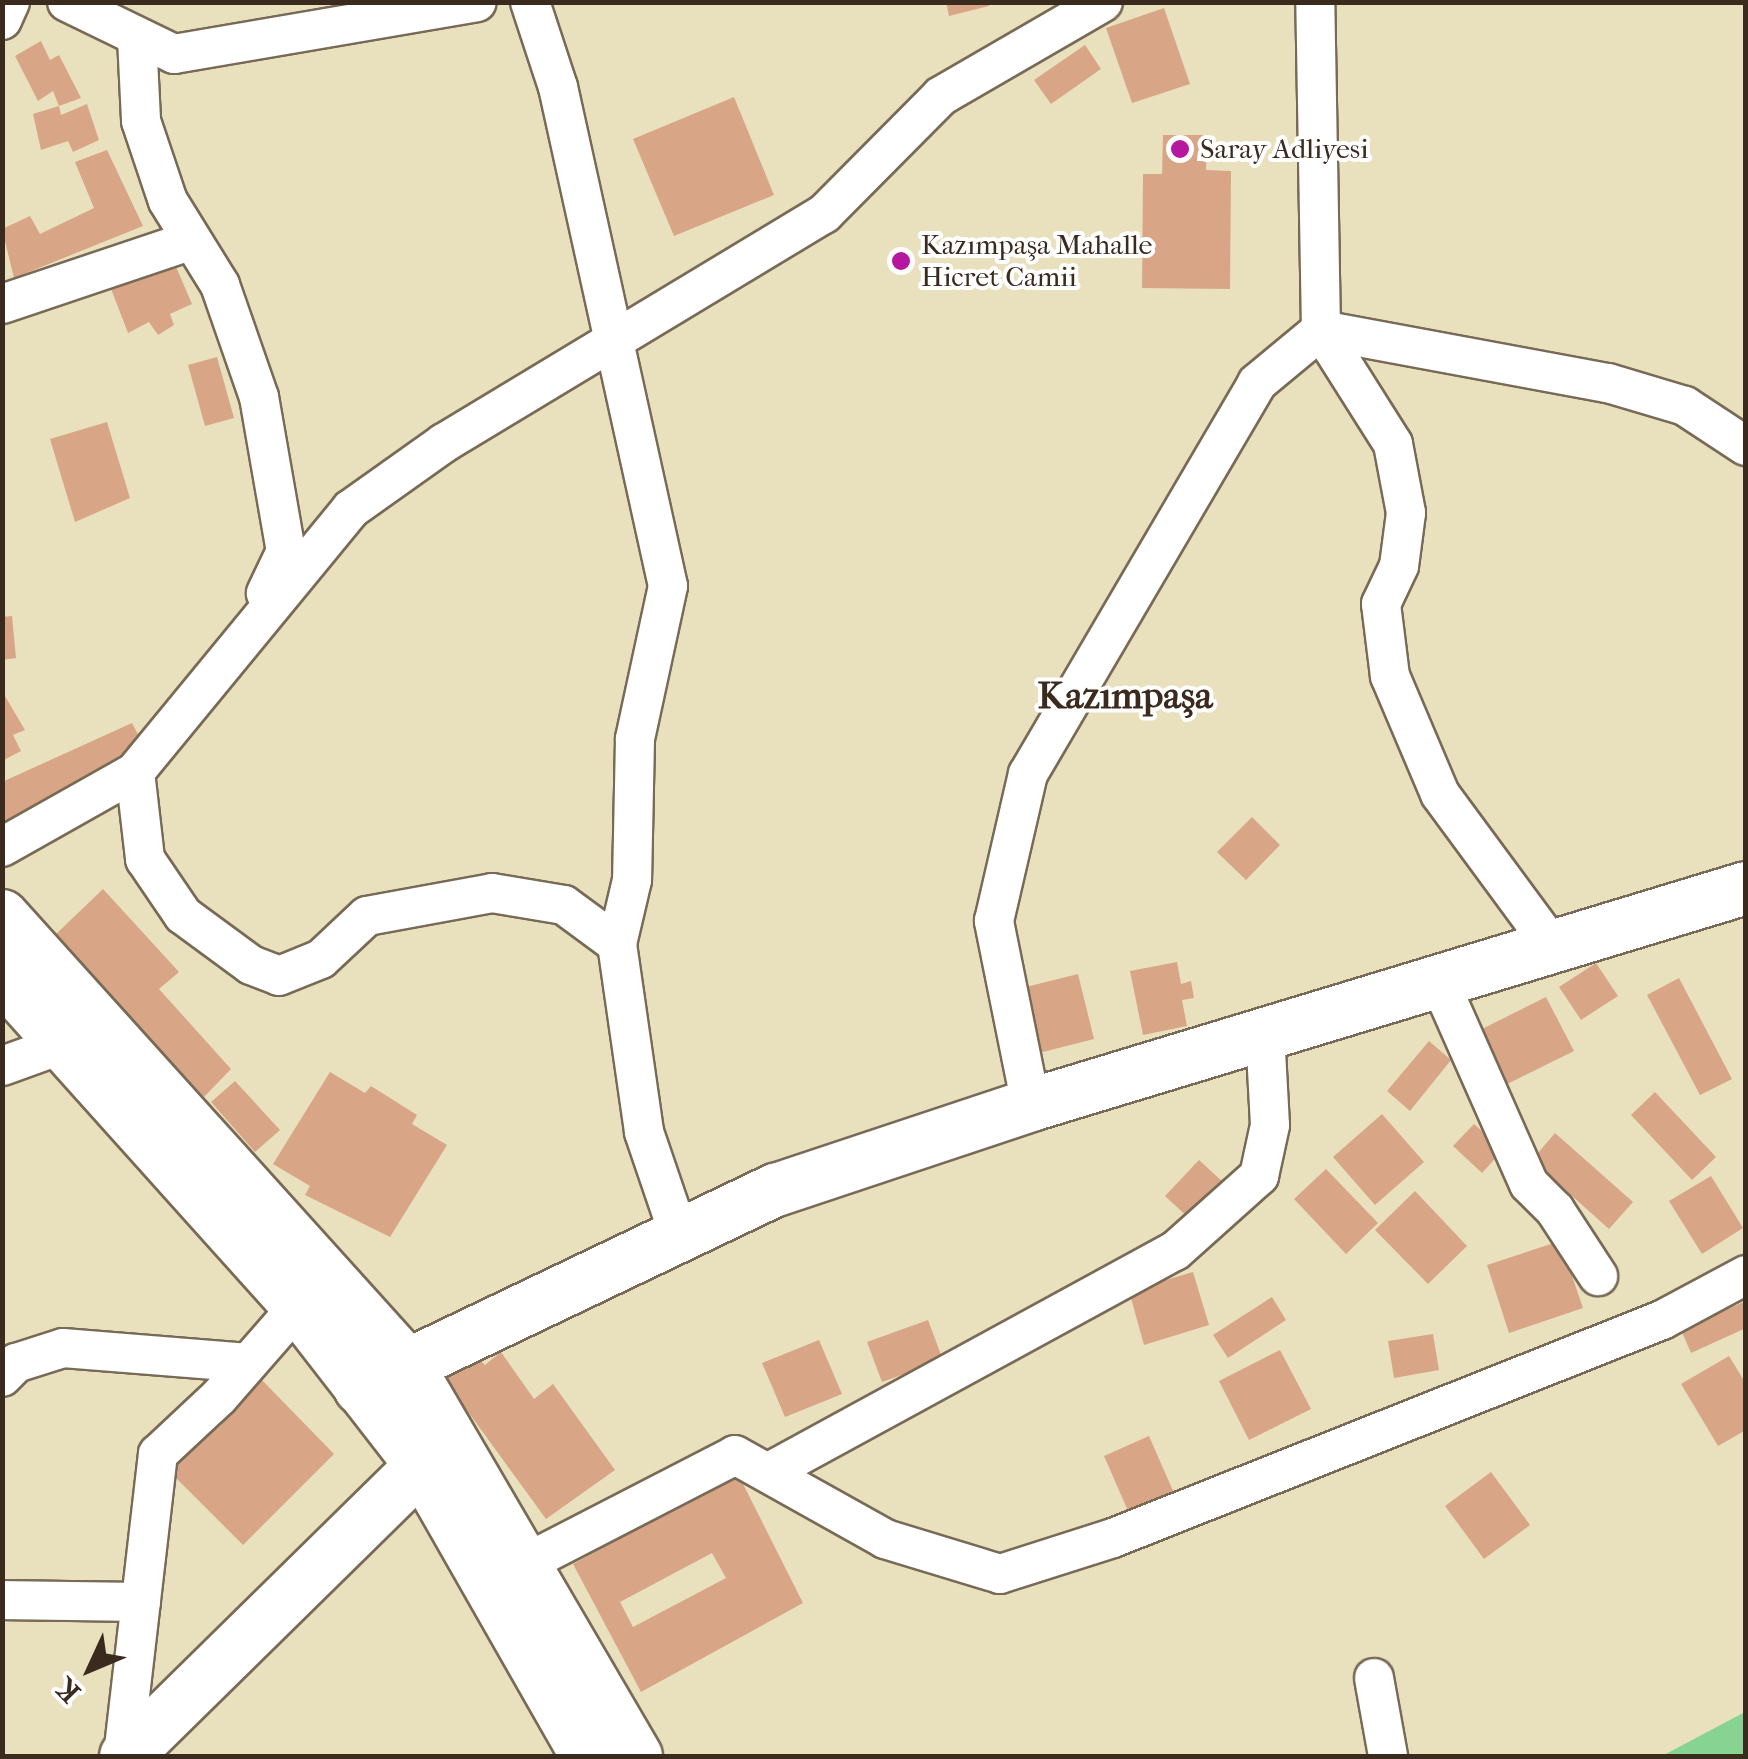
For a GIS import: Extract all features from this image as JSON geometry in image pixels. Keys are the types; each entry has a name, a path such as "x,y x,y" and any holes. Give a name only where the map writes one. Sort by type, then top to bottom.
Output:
{"street":[{"path":"2,20 10,2"},
{"path":"67,2 174,54 477,2"},
{"path":"530,2 558,87 668,586 635,739 632,880 617,944 644,1132 679,1235"},
{"path":"2,847 135,772 351,509 444,444 824,214 941,96 1103,2"},
{"path":"1315,2 1321,330 1393,444 1406,513 1399,566 1381,604 1390,676 1440,794 1552,946"},
{"path":"137,38 141,122 168,202 220,284 259,397 286,550 246,633"},
{"path":"2,304 192,240"},
{"path":"1321,330 1608,383 1685,406 1746,446"},
{"path":"1031,1105 994,921 1028,774 1257,383 1321,330"},
{"path":"135,772 145,859 183,914 251,965 279,976 321,959 368,916 492,893 564,905 617,944"},
{"path":"360,1388 776,1190 1031,1105 1746,888"},
{"path":"2,916 312,1291 360,1388 435,1451"},
{"path":"2,976 62,1044 312,1291 408,1366 435,1451 508,1572 636,1756"},
{"path":"1439,981 1529,1184 1555,1210 1598,1276"},
{"path":"769,1472 1174,1252 1258,1176 1270,1126 1264,1034"},
{"path":"2,1066 62,1044"},
{"path":"508,1572 735,1455 885,1540 1000,1574 1113,1538 1607,1342 1746,1275"},
{"path":"124,1756 158,1454 312,1291"},
{"path":"2,1377 16,1364 63,1348 248,1363"},
{"path":"124,1756 435,1451"},
{"path":"508,1572 587,1756"},
{"path":"2,1600 141,1602"},
{"path":"1374,1678 1388,1756"}],"green space":[{"path":"1745,1712 1745,1756 1662,1756"}],"building":[{"path":"946,2 988,2 989,6 949,16"},
{"path":"1164,8 1190,84 1132,103 1106,28"},
{"path":"41,41 50,60 59,55 81,98 59,106 53,91 38,101 15,56"},
{"path":"1085,45 1101,69 1051,104 1034,80"},
{"path":"734,97 774,195 674,236 633,139"},
{"path":"87,104 99,140 73,152 68,141 41,150 33,114 59,106 61,115"},
{"path":"1163,135 1207,135 1206,170 1231,171 1230,289 1142,288 1143,174 1162,174"},
{"path":"107,150 143,226 14,278 2,229 30,216 40,234 94,208 75,162"},
{"path":"171,255 192,304 170,314 174,325 158,335 149,322 128,333 108,281"},
{"path":"217,357 234,418 205,426 188,365"},
{"path":"107,422 130,498 75,522 50,439"},
{"path":"12,616 16,658 2,660 2,617"},
{"path":"2,691 25,730 13,735 21,751 2,761"},
{"path":"132,723 145,748 2,826 2,782"},
{"path":"1252,817 1280,845 1246,880 1217,852"},
{"path":"103,889 179,972 159,989 231,1069 204,1097 54,936"},
{"path":"1177,962 1181,984 1191,981 1194,998 1182,1000 1187,1026 1143,1035 1130,971"},
{"path":"1596,963 1618,996 1581,1020 1559,987"},
{"path":"1078,974 1094,1039 1035,1054 1018,989"},
{"path":"1679,978 1732,1079 1700,1095 1647,995"},
{"path":"1546,997 1574,1051 1503,1086 1476,1032"},
{"path":"1429,1041 1451,1060 1410,1111 1387,1091"},
{"path":"330,1072 365,1093 371,1086 417,1115 412,1124 447,1145 390,1237 305,1195 310,1186 273,1164"},
{"path":"235,1081 280,1130 255,1152 211,1102"},
{"path":"1655,1092 1716,1157 1692,1180 1631,1115"},
{"path":"1382,1114 1424,1162 1375,1205 1333,1157"},
{"path":"1474,1124 1503,1150 1482,1173 1453,1146"},
{"path":"1555,1133 1633,1202 1609,1229 1532,1160"},
{"path":"1199,1160 1225,1184 1191,1220 1165,1196"},
{"path":"1326,1169 1378,1223 1346,1254 1294,1199"},
{"path":"1711,1176 1743,1228 1702,1254 1669,1201"},
{"path":"1415,1191 1467,1246 1428,1284 1375,1230"},
{"path":"1560,1241 1583,1308 1509,1333 1487,1265"},
{"path":"1193,1272 1209,1325 1144,1345 1129,1291"},
{"path":"1272,1297 1286,1320 1228,1358 1213,1335"},
{"path":"1746,1301 1746,1328 1691,1353 1681,1330"},
{"path":"928,1320 943,1360 882,1382 867,1342"},
{"path":"1433,1334 1439,1370 1394,1378 1388,1341"},
{"path":"819,1340 842,1394 785,1417 762,1363"},
{"path":"1280,1350 1311,1409 1249,1440 1219,1381"},
{"path":"472,1352 485,1365 501,1352 534,1399 553,1384 615,1470 546,1519 445,1380"},
{"path":"1729,1356 1746,1384 1746,1430 1718,1446 1681,1384"},
{"path":"260,1378 334,1454 243,1545 167,1469"},
{"path":"1149,1436 1177,1500 1132,1520 1104,1456"},
{"path":"1491,1472 1530,1525 1484,1559 1445,1506"},
{"path":"738,1474 803,1603 641,1692 573,1564","holes":["712,1553 726,1578 633,1627 620,1602"]}],"place":[{"name":"Saray Adliyesi","path":"1180,149"},
{"name":"Kazımpaşa Mahalle Hicret Camii","path":"901,261"}],"district":[{"name":"Kazımpaşa","path":"1125,696"}]}
